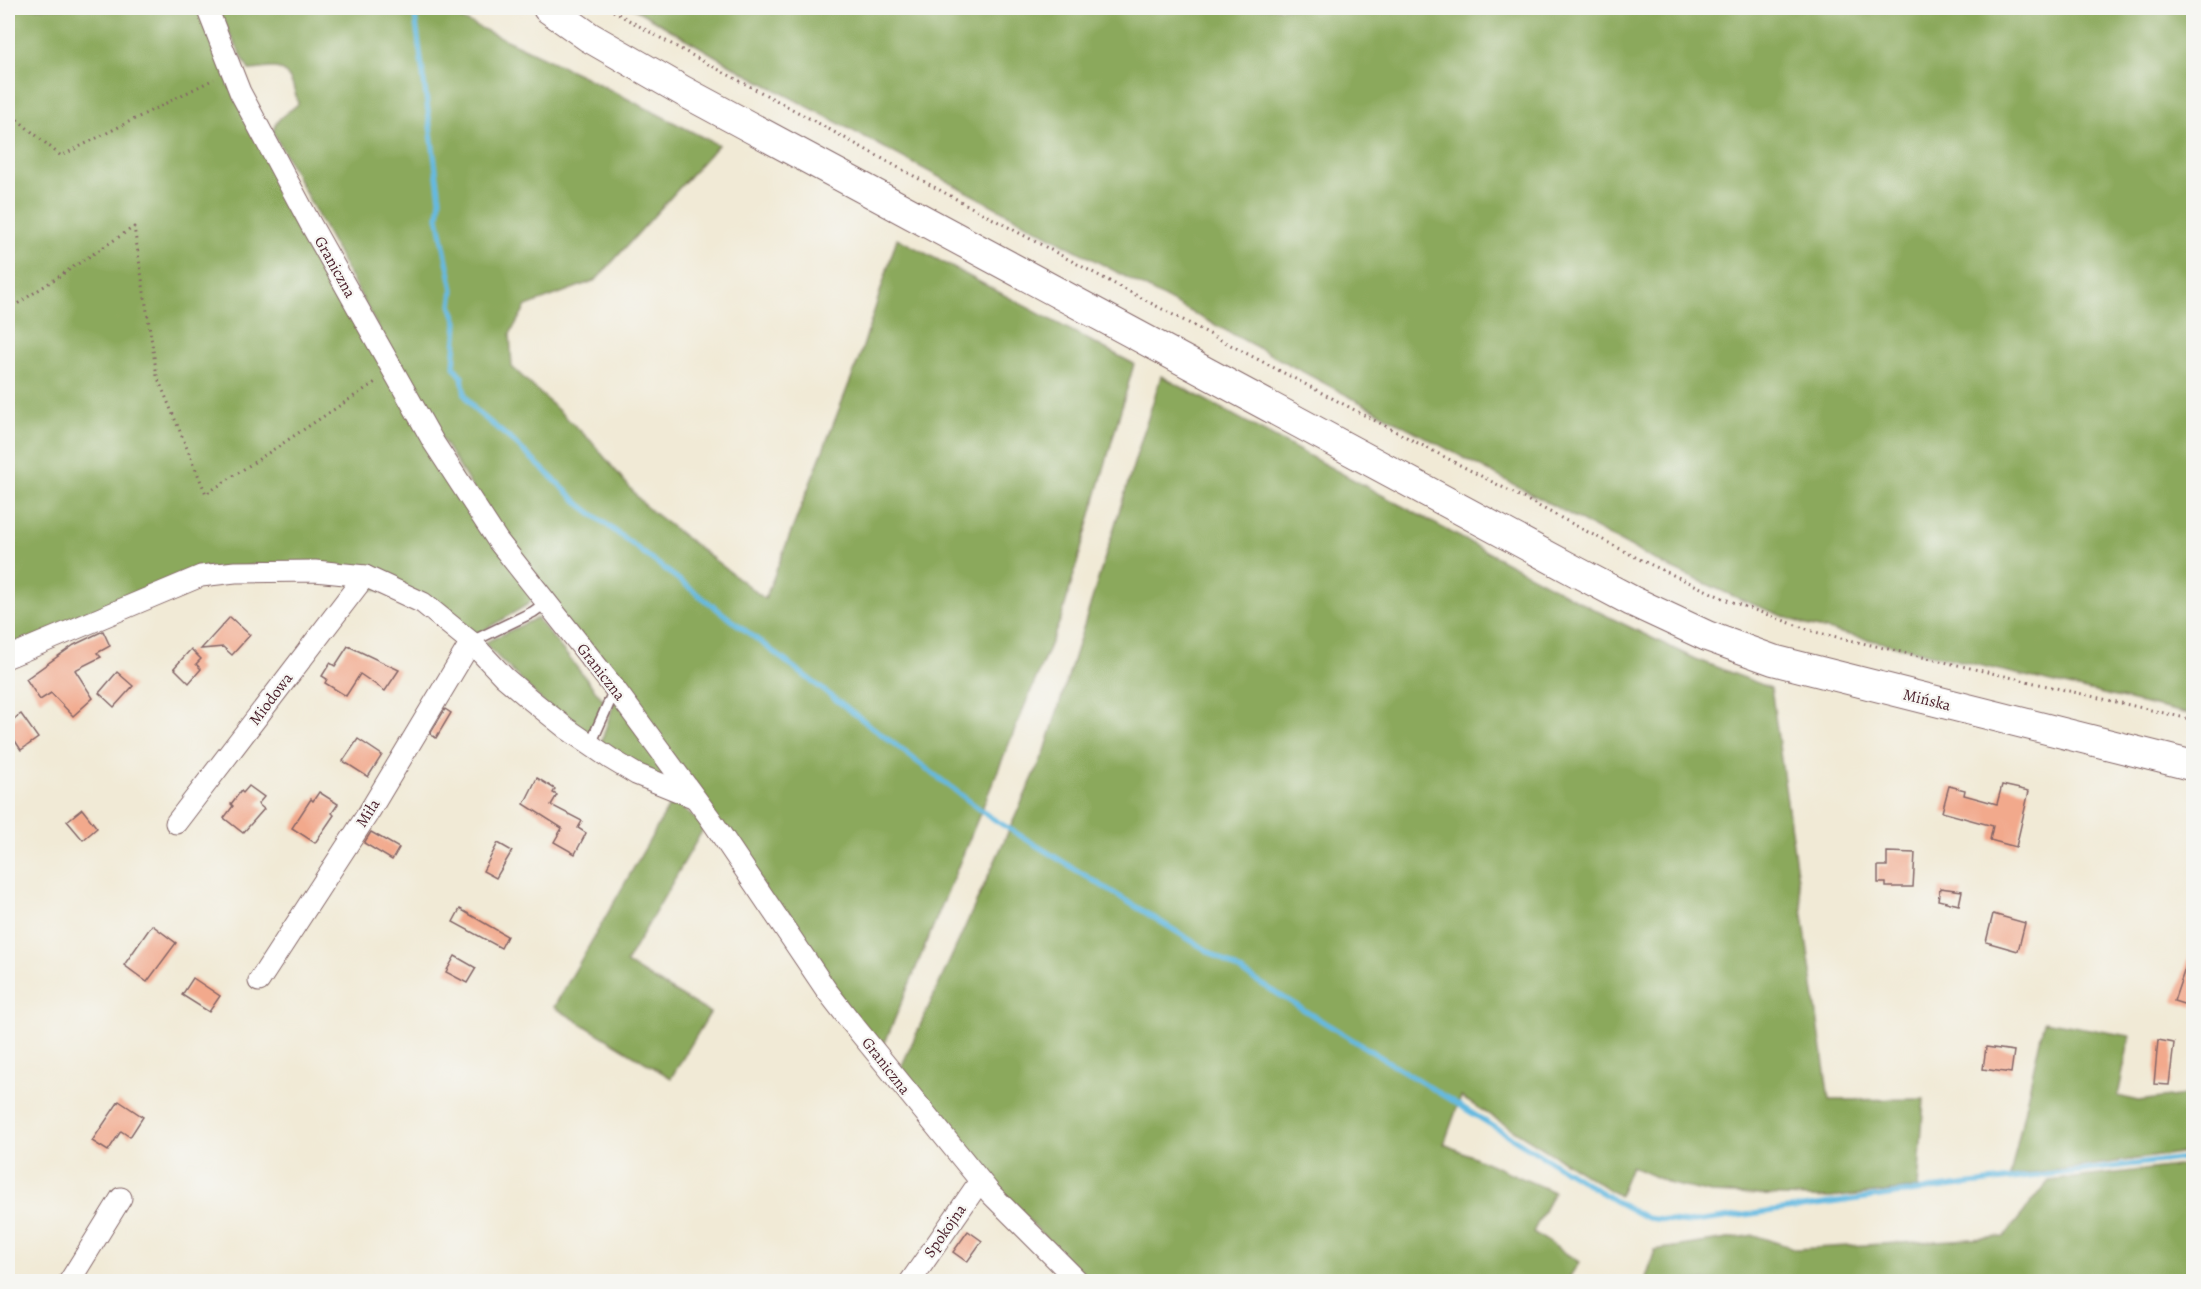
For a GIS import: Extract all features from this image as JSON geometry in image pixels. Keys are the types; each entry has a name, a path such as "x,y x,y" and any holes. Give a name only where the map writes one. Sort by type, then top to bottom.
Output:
{"main road":[{"name":"Mińska","path":"548,8 589,37 683,90 1564,566 1666,617 1724,643 1799,668 2193,766"}],"street":[{"name":"Graniczna","path":"207,8 240,92 263,135 434,443 492,531 615,689 710,818 827,991 980,1181 1079,1281"},
{"path":"8,657 201,576 235,572 315,571 365,576 423,603 471,642 531,700 590,745 636,774 693,797"},
{"name":"Miodowa","path":"176,823 365,576"},
{"name":"Miła","path":"259,981 369,812 471,642"},
{"name":"Spokojna","path":"910,1281 980,1181"},
{"path":"69,1281 121,1198"}],"lane":[{"path":"471,642 533,612 547,602"},
{"path":"590,745 615,689"}],"path":[{"path":"608,8 963,204 1643,561 1726,600 1815,632 2193,720"},
{"path":"8,112 61,156 232,70"},
{"path":"8,310 134,227 156,376 206,494 393,370"}],"green space":[{"path":"8,8 204,8 268,156 534,598 527,605 476,635 428,601 255,564 8,647"},
{"path":"216,8 438,8 583,76 718,145 596,280 526,306 510,334 512,367 591,441 645,506 765,599 861,353 897,238 1134,364 1062,616 881,1052 551,601 475,492 408,384 273,132 279,119 298,104 291,81 284,71 279,69 249,70"},
{"path":"633,8 2193,8 2193,715 1806,625 1742,600 1664,565 741,71"},
{"path":"1161,376 1597,611 1695,659 1771,688 1829,1100 1924,1099 1918,1188 1830,1198 1711,1193 1671,1184 1631,1166 1619,1196 1461,1097 1444,1144 1554,1192 1533,1232 1579,1262 1567,1281 1088,1282 989,1179 899,1072 1045,751"},
{"path":"537,618 604,701 589,737 556,715 484,643"},
{"path":"616,696 670,777 664,783 601,743"},
{"path":"672,801 705,826 626,963 710,1013 671,1078 554,1007"},
{"path":"2044,1021 2130,1036 2118,1096 2138,1101 2193,1094 2193,1151 2010,1177"},
{"path":"2193,1164 2193,1281 1645,1281 1655,1250 1754,1235 1796,1249 2004,1237 2049,1181"}],"building":[{"path":"230,617 250,635 232,655 223,647 201,649"},
{"path":"103,631 110,646 97,653 101,657 75,670 93,698 73,716 51,693 40,700 26,679 74,645"},
{"path":"348,646 399,670 385,691 360,674 346,696 325,683 327,679 322,676 330,663 335,666"},
{"path":"191,649 201,659 196,664 201,669 189,683 174,668"},
{"path":"117,672 133,686 114,707 99,693"},
{"path":"445,709 451,713 436,738 430,734"},
{"path":"21,714 38,738 21,750 8,730 8,723"},
{"path":"358,739 382,755 368,777 343,761"},
{"path":"537,778 555,789 553,793 557,795 551,805 582,821 578,828 586,833 575,854 554,842 562,828 524,804"},
{"path":"2002,785 2029,791 2016,847 1990,840 1993,826 1942,812 1949,786 1965,790 1964,795 1997,804"},
{"path":"249,786 264,797 258,804 264,809 243,833 224,818 241,791 243,793"},
{"path":"319,792 338,804 332,813 334,815 315,843 292,828 311,799 313,801"},
{"path":"82,809 97,828 83,840 67,821"},
{"path":"371,832 399,848 392,860 364,843"},
{"path":"498,843 512,851 496,878 483,871"},
{"path":"1887,852 1915,853 1913,887 1886,887 1886,883 1878,883 1878,866 1887,866"},
{"path":"1940,888 1962,891 1959,905 1938,900"},
{"path":"460,909 507,936 501,948 453,922"},
{"path":"1993,914 2025,923 2018,951 1986,942"},
{"path":"152,925 176,943 147,982 124,965"},
{"path":"2191,951 2193,952 2193,1007 2174,1001"},
{"path":"455,956 476,968 467,983 446,972"},
{"path":"193,978 220,996 209,1012 182,995"},
{"path":"2158,1040 2174,1043 2169,1085 2154,1084"},
{"path":"1986,1047 2014,1051 2011,1073 1983,1069"},
{"path":"119,1101 143,1117 130,1137 121,1131 108,1151 92,1141"},
{"path":"968,1231 982,1241 967,1262 953,1252"}],"waterway":[{"path":"414,8 440,199 438,217 453,290 451,305 457,322 454,367 462,377 465,395 475,410 514,442 582,506 990,817 1615,1201 1647,1218 1688,1223 1938,1188 2194,1157"}]}
